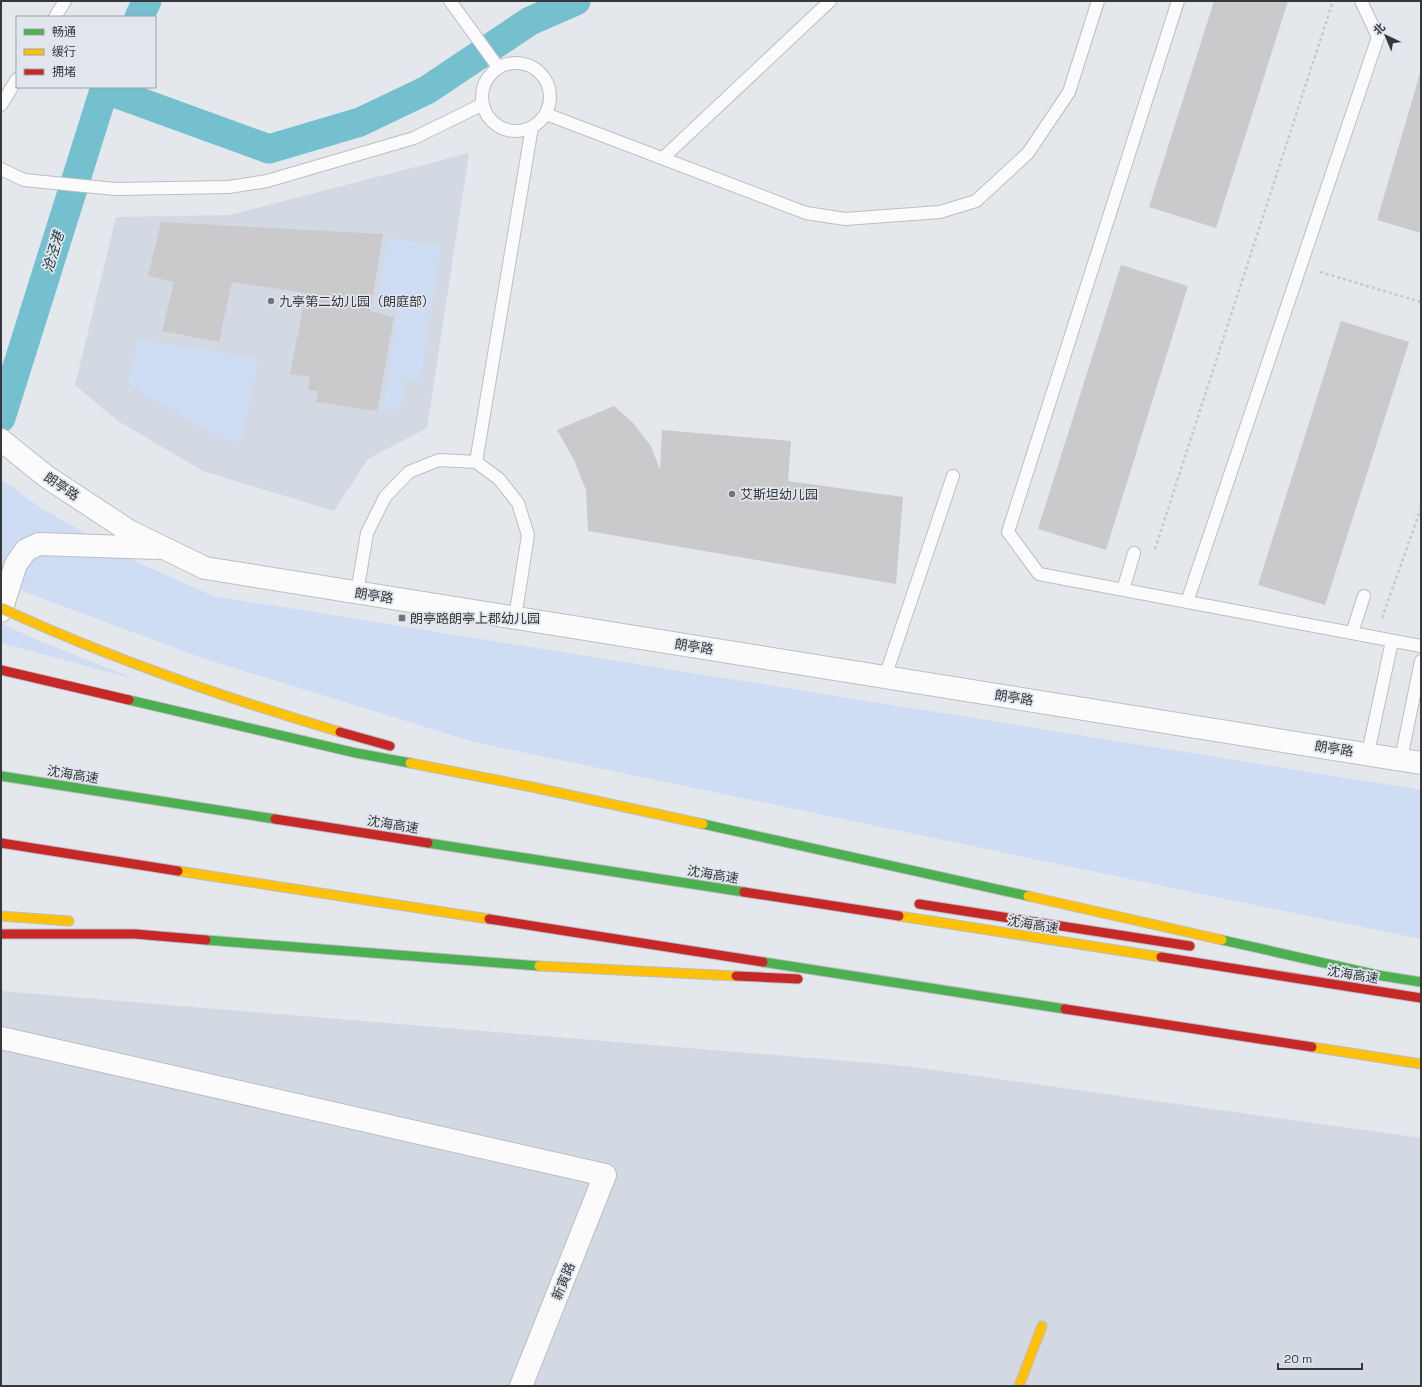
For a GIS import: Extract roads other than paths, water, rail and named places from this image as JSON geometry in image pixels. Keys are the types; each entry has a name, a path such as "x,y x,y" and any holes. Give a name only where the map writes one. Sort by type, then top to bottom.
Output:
{"main road":[{"path":"1,608 122,662 201,689 398,749"},
{"path":"3,671 356,753 532,787 973,883 1378,975"},
{"path":"427,757 532,787"},
{"name":"沈海高速","path":"1,776 1421,998"},
{"path":"146,799 388,828"},
{"path":"3,844 1421,1064"},
{"path":"906,902 1197,947"},
{"path":"1,916 79,922"},
{"path":"93,925 135,934"},
{"path":"1,934 135,934 509,965 809,980"},
{"path":"1244,954 1421,982"},
{"path":"825,981 919,986"},
{"path":"1019,1386 1042,1326"}],"street":[{"name":"朗亭路","path":"1,440 47,477 129,531 205,568 1411,761"},
{"path":"1,611 16,564 26,550 39,544 163,548"},
{"name":"新寅路","path":"1,1038 605,1175 521,1386"}],"lane":[{"path":"56,16 65,1"},
{"path":"450,1 498,67"},
{"path":"663,158 830,1"},
{"path":"546,114 806,213 845,219 940,212 976,201 1028,153 1069,92 1098,1"},
{"path":"1178,1 1008,532 1039,574 1421,646"},
{"path":"1186,602 1378,37 1361,1"},
{"path":"521,62 532,66 541,72 547,82 550,92 550,104 546,114 540,122 532,127 522,130 512,131 501,128 486,114 483,104 482,93 485,83 498,67 509,63 521,62"},
{"path":"1,105 16,81"},
{"path":"1,169 24,180 114,189 229,187 267,180 414,138 483,104"},
{"path":"476,462 532,127"},
{"path":"357,593 366,533 385,497 409,472 439,460 476,462 499,479 518,503 528,534 515,618"},
{"path":"885,676 953,476"},
{"path":"1123,590 1134,553"},
{"path":"1352,633 1364,596"},
{"path":"1368,753 1392,641"},
{"path":"1411,761 1421,661"}],"waterway":[{"name":"沧泾港","path":"140,16 147,1"},
{"path":"104,89 269,149 360,122 427,90 530,21 576,1"},
{"name":"沧泾港","path":"1,418 105,88"}],"place":[{"name":"九亭第二幼儿园（朗庭部）","path":"271,301"},
{"name":"艾斯坦幼儿园","path":"732,494"},
{"name":"朗亭路朗亭上郡幼儿园","path":"402,618"}]}
